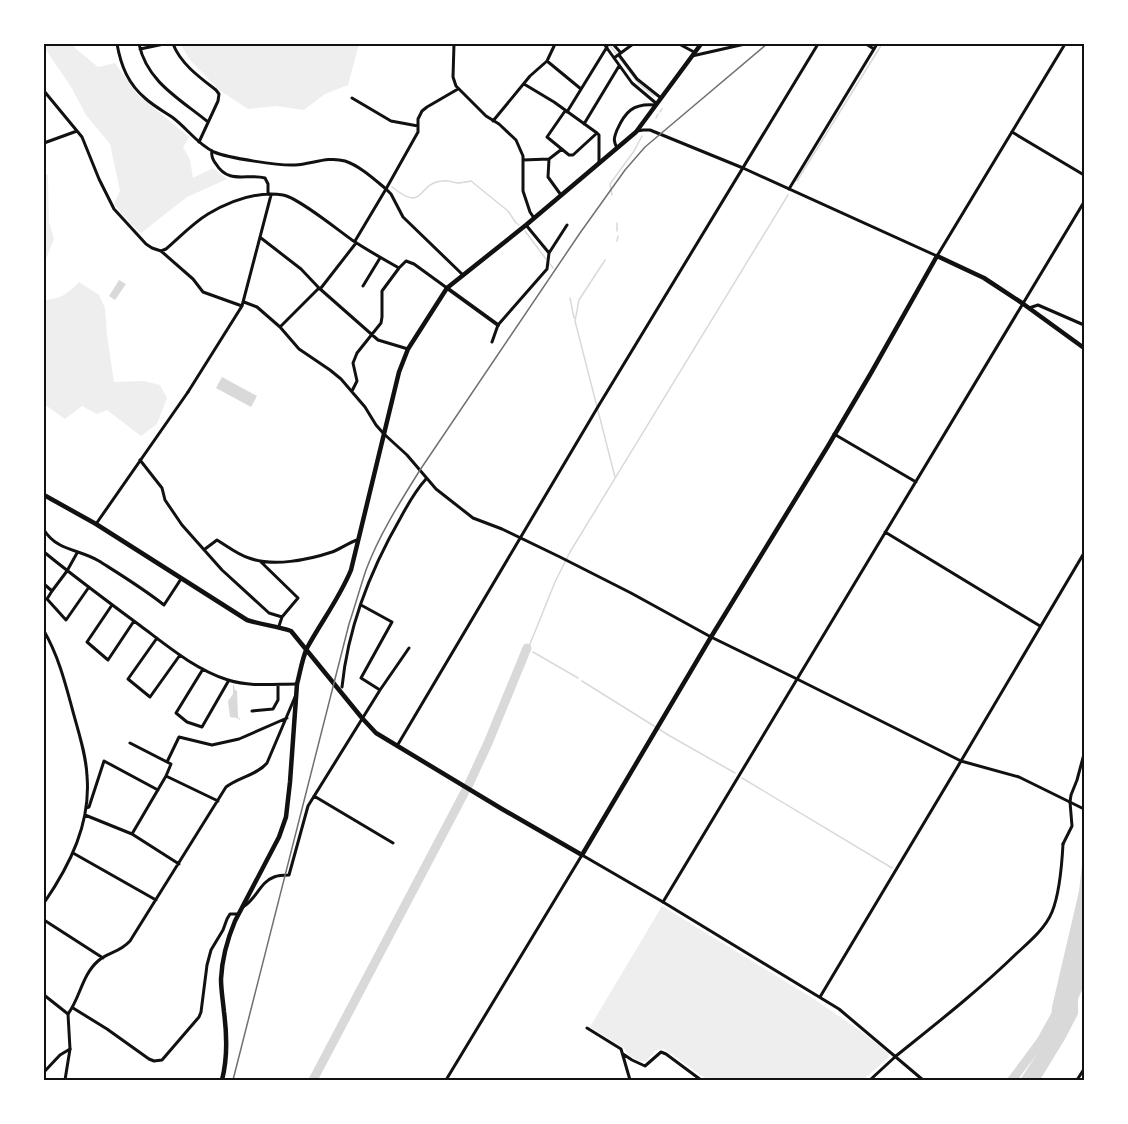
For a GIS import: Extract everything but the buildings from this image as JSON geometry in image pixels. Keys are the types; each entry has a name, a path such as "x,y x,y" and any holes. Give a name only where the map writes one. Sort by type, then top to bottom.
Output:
{"highway":[{"path":"222,1080 227,1050 221,981 224,950 238,914 279,837 286,816 297,684 306,650 343,589 351,570 399,372 408,349 447,288 636,132 701,44"},
{"path":"44,495 96,524 247,620 279,626 291,631 376,733 582,855 834,434 937,256 984,278 1084,348"}],"main road":[{"path":"447,288 498,325"}],"street":[{"path":"117,44 122,65 136,90 212,151 292,166 321,160 348,162 386,189 403,217 463,275"},
{"path":"139,44 143,60 160,84 208,122"},
{"path":"140,49 164,44"},
{"path":"173,44 179,58 219,94 199,142"},
{"path":"454,44 453,77 458,89 516,141 523,156 523,191 534,218"},
{"path":"493,121 530,76 547,61 555,44"},
{"path":"614,44 619,66 632,83 656,105"},
{"path":"618,56 633,44"},
{"path":"679,44 692,54 745,44"},
{"path":"397,746 599,405 818,44"},
{"path":"866,44 874,49"},
{"path":"789,189 877,44"},
{"path":"636,132 650,130 743,168 937,256 1065,44"},
{"path":"597,133 573,155 569,155 547,137 581,89 605,45 618,56 637,79 661,98"},
{"path":"547,61 581,89"},
{"path":"584,124 619,66"},
{"path":"524,84 597,133 599,163"},
{"path":"280,327 320,288 355,242 418,132 418,119 422,111 458,89"},
{"path":"44,91 82,137 114,209 146,244 161,251 193,279 203,292 257,307 280,327 299,349 341,379 365,406 384,434 407,455 426,479 446,498 473,518 563,558 711,637 961,761 1019,777 1084,809"},
{"path":"352,98 390,121 418,126"},
{"path":"617,148 614,136 627,113 638,107 656,105"},
{"path":"44,143 76,131"},
{"path":"1012,132 1084,175"},
{"path":"523,160 549,159 562,149"},
{"path":"212,151 214,162 221,171 241,177 265,178 268,184 268,194 271,195"},
{"path":"549,159 548,177 561,196"},
{"path":"96,524 188,392 243,304 271,195"},
{"path":"161,251 207,214 225,204 241,198 284,195 399,268"},
{"path":"663,902 1084,202"},
{"path":"526,225 549,253"},
{"path":"492,342 498,325 547,269 549,253 567,225"},
{"path":"261,238 301,269 378,340 408,349"},
{"path":"363,286 380,258"},
{"path":"351,392 357,381 353,363 357,353 381,323 382,291 399,268 406,261 414,264 447,288"},
{"path":"1029,308 1038,305 1084,325"},
{"path":"834,434 916,482"},
{"path":"140,460 162,488 165,500 182,525 222,570 269,613 282,616"},
{"path":"342,687 352,633 367,586 394,528 426,479"},
{"path":"44,530 54,542 98,561 164,605 181,579"},
{"path":"885,532 1040,626"},
{"path":"205,550 217,540 249,558 279,562 306,559 333,551 359,539"},
{"path":"44,552 112,605 203,669 229,680 254,684 297,684"},
{"path":"77,553 47,599 66,620 89,587"},
{"path":"820,997 1084,553"},
{"path":"260,561 298,598 282,616 279,626"},
{"path":"44,584 52,591"},
{"path":"112,605 87,642 108,660 134,621"},
{"path":"361,605 392,622 361,678 380,690"},
{"path":"44,631 55,651 83,745 88,798 78,842 44,903"},
{"path":"157,638 128,679 140,690 150,697 180,655"},
{"path":"242,907 249,904 269,880 289,875 308,806 362,718 409,648"},
{"path":"203,669 176,713 187,722 202,727 229,680"},
{"path":"252,711 273,709 278,700 278,685"},
{"path":"65,1080 70,1049 68,1014 73,1008 80,987 94,965 103,957 126,946 226,787 262,769 267,763 297,692"},
{"path":"167,762 179,737 212,745 239,739 287,717"},
{"path":"130,743 171,764 132,834"},
{"path":"870,1080 896,1056 953,1012 1042,929 1055,903 1063,844 1072,826 1071,795 1084,754"},
{"path":"86,808 89,807 105,761 158,790"},
{"path":"166,776 218,801"},
{"path":"314,796 393,843"},
{"path":"85,815 132,834 179,864"},
{"path":"73,853 156,900"},
{"path":"446,1080 582,855 839,1009 923,1080"},
{"path":"73,1008 149,1059 162,1060 199,1017 211,950 228,916 238,914"},
{"path":"44,920 103,957"},
{"path":"44,995 68,1014"},
{"path":"587,1028 621,1048 630,1080"},
{"path":"44,1072 60,1055 70,1049"},
{"path":"623,1053 645,1066 661,1052 701,1080"},
{"path":"1077,1080 1084,1068"}],"shaded area":[{"path":"44,44 73,44 98,67 115,63 137,94 189,137 183,147 190,160 193,178 213,168 227,179 187,197 141,233 114,204 120,191 110,144 86,115"},
{"path":"180,44 359,44 348,85 325,94 304,110 276,106 248,109 219,90 190,60"},
{"path":"44,174 48,175 49,222 54,239 44,264"},
{"path":"119,280 126,284 115,300 109,296"},
{"path":"79,282 99,295 105,308 114,382 144,381 160,385 167,398 157,424 141,436 107,410 97,414 82,406 65,419 44,404 44,300 63,295"},
{"path":"222,377 257,396 251,407 216,388"},
{"path":"233,685 235,691 237,690 240,720 230,717 228,701 233,694"},
{"path":"1084,848 1084,970 1082,990 1078,999 1078,1014 1040,1080 1020,1080 1050,1030 1052,1007 1079,891"},
{"path":"662,906 814,999 862,1032 889,1054 888,1058 863,1080 761,1080 758,1078 708,1080 664,1049 656,1050 646,1061 633,1058 624,1048 590,1027"}],"waterway":[{"path":"609,44 639,84 654,96"},
{"path":"797,181 882,44"},
{"path":"656,118 658,114"},
{"path":"612,195 610,184 642,136"},
{"path":"392,187 410,198 420,195 434,183 471,181 508,211 519,225"},
{"path":"528,649 555,582 570,552 788,195"},
{"path":"617,223 617,231"},
{"path":"525,231 546,259"},
{"path":"617,241 618,236"},
{"path":"605,260 579,300 575,321 615,477"},
{"path":"550,264 553,268"},
{"path":"570,298 574,318"},
{"path":"313,1080 469,784 527,648"},
{"path":"533,652 578,678"},
{"path":"582,681 735,773"},
{"path":"742,778 892,868"},
{"path":"1012,1080 1041,1041 1056,1014"}],"railway":[{"path":"233,1080 349,624 366,570 384,531 420,470 625,170 645,147 767,44"}]}
